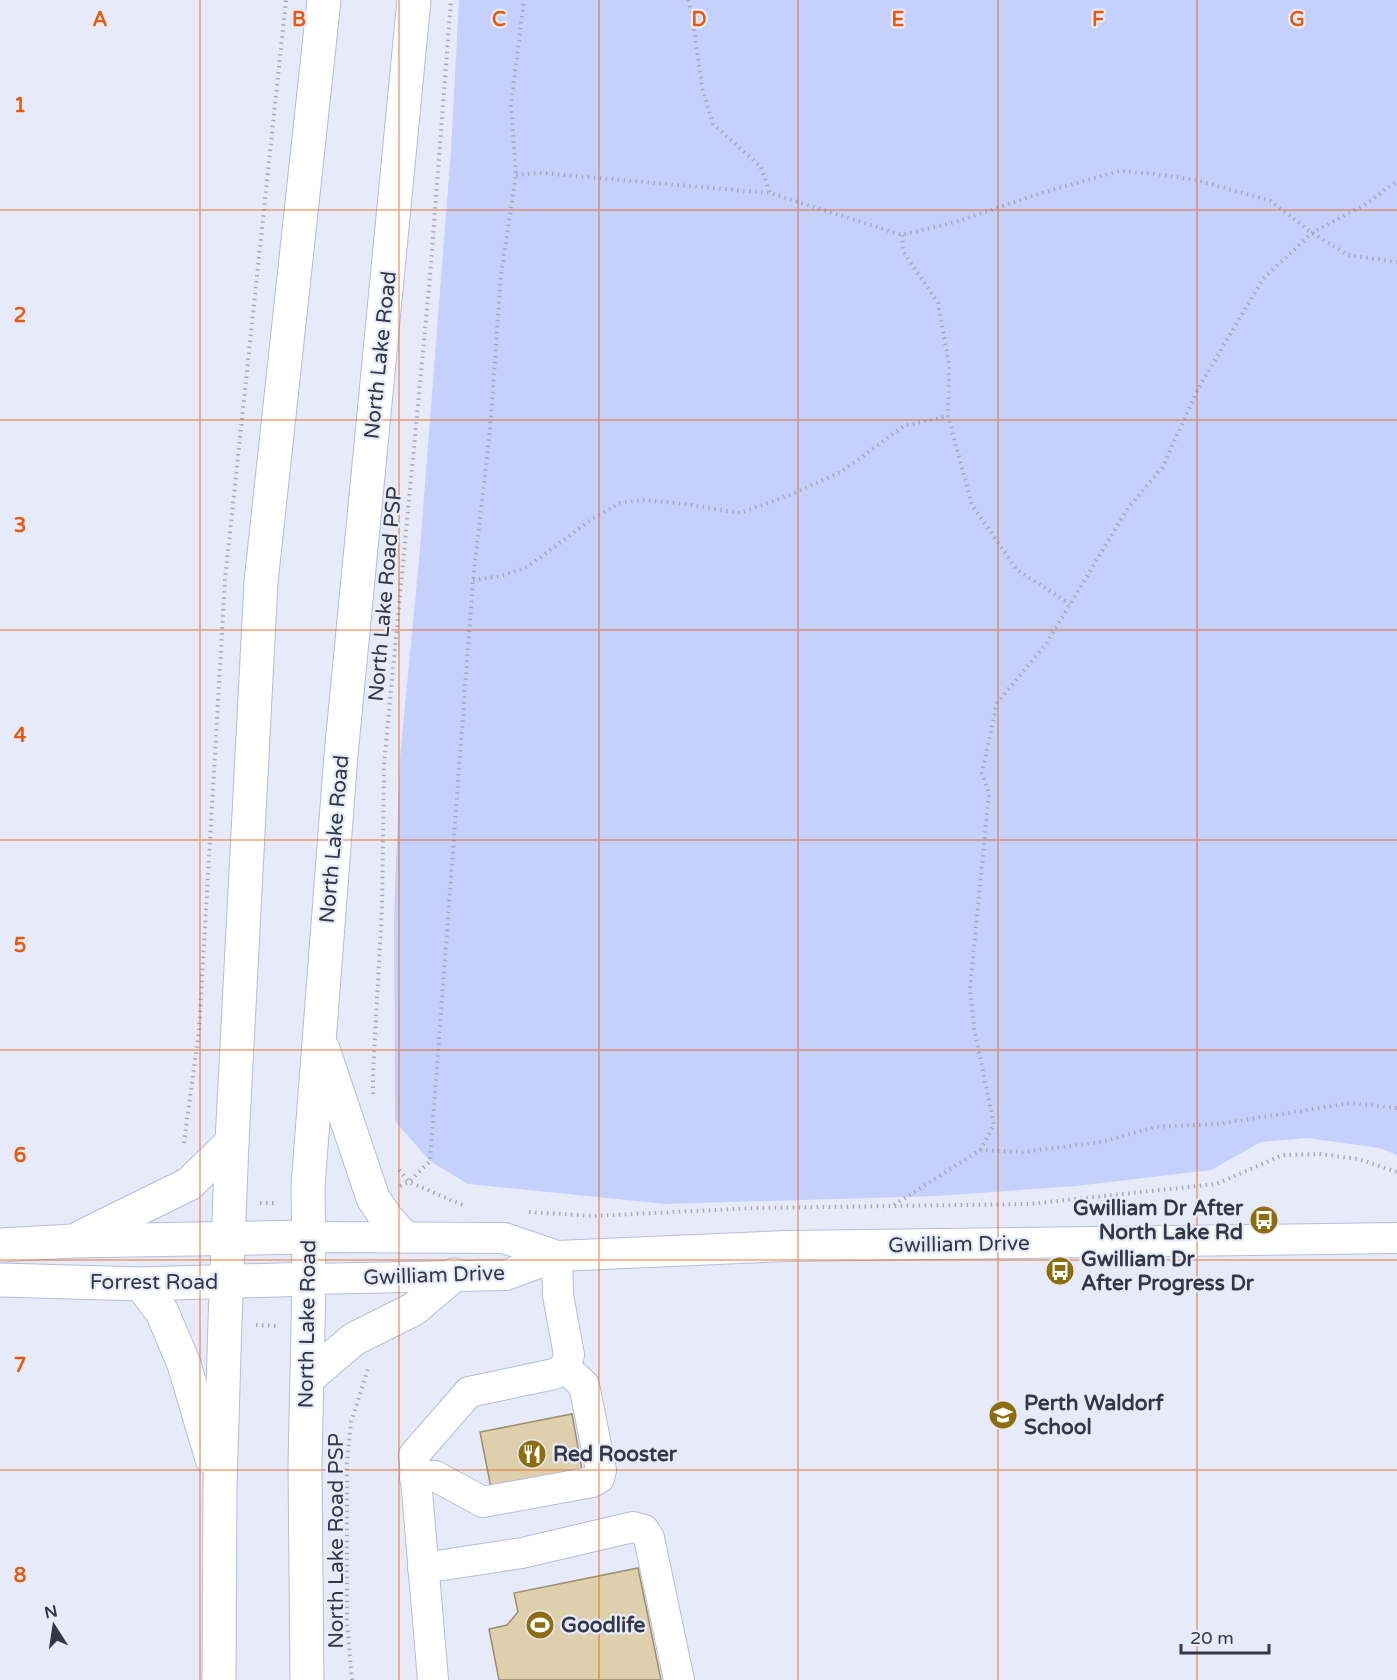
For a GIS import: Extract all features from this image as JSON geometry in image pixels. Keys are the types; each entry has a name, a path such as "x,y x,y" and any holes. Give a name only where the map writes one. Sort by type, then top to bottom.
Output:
{"main road":[{"path":"219,1680 220,1487 228,1240 261,582 324,0"},
{"name":"North Lake Road","path":"307,1680 305,1465 309,1279 308,1203 318,1036 342,743 414,0"},
{"path":"318,1036 373,1198 387,1219 403,1236"},
{"path":"72,1241 189,1184 232,1142"},
{"name":"Forrest Road","path":"0,1245 72,1241 308,1237"},
{"path":"307,1379 354,1339 414,1309 454,1275"},
{"name":"Forrest Road","path":"0,1280 141,1284 309,1279"},
{"path":"141,1284 162,1312 184,1364 220,1487"}],"street":[{"name":"Gwilliam Drive","path":"308,1237 504,1238 557,1256"},
{"name":"Gwilliam Drive","path":"309,1279 507,1275 557,1256 787,1246 1397,1238"},
{"path":"433,1680 414,1455 469,1392 554,1374 565,1368 569,1355 558,1294 557,1256"},
{"path":"416,1478 435,1476 483,1502 592,1482 599,1478 601,1470 584,1386 565,1368"},
{"path":"423,1568 522,1553 633,1527 644,1530 649,1538 679,1680"}],"path":[{"name":"North Lake Road PSP","path":"373,1096 382,908 384,765 431,265 451,0"},
{"path":"409,1182 430,1161 473,580 490,430 501,274 516,175 511,105 524,0"},
{"path":"688,0 702,87 713,124 761,167 770,192"},
{"path":"516,175 541,173 770,192 902,235 959,221 1038,194 1119,171 1196,180 1271,201 1312,233 1348,255 1397,262"},
{"path":"894,1205 980,1150 994,1125 974,1028 970,988 989,793 982,773 997,703 1046,644 1128,507 1162,468 1199,387 1263,279 1312,233 1366,204 1397,181"},
{"path":"902,235 903,251 938,303 949,364 948,416 972,505 1017,570 1070,604"},
{"path":"473,580 501,576 527,567 592,519 620,503 641,500 740,513 790,495 841,472 904,426 948,416"},
{"path":"980,1150 1023,1152 1102,1142 1155,1127 1218,1124 1351,1103 1397,1108"},
{"path":"528,1212 593,1216 757,1208 1029,1204 1221,1183 1283,1155 1319,1154 1358,1159 1397,1172"},
{"path":"393,1163 409,1182 462,1206 473,1207"},
{"path":"230,1204 308,1203"},
{"path":"225,1321 268,1326 308,1327"},
{"name":"North Lake Road PSP","path":"352,1680 347,1622 347,1463 351,1422 369,1370"}],"shaded area":[{"path":"459,0 1397,0 1397,1155 1380,1148 1307,1138 1261,1142 1211,1170 1076,1186 936,1196 666,1204 468,1184 430,1161 395,1121 394,918 400,757 419,561 451,150"}],"building":[{"name":"Red Rooster","path":"572,1414 583,1475 492,1493 480,1432"},
{"path":"638,1568 661,1680 499,1680 489,1629 507,1625 518,1612 514,1593"}],"place":[{"name":"Gwilliam Dr After North Lake Rd","path":"1264,1220"},
{"name":"Gwilliam Dr After Progress Dr","path":"1060,1271"},
{"name":"Perth Waldorf School","path":"1003,1415"},
{"name":"Red Rooster","path":"532,1454"},
{"name":"Goodlife","path":"540,1625"}]}
